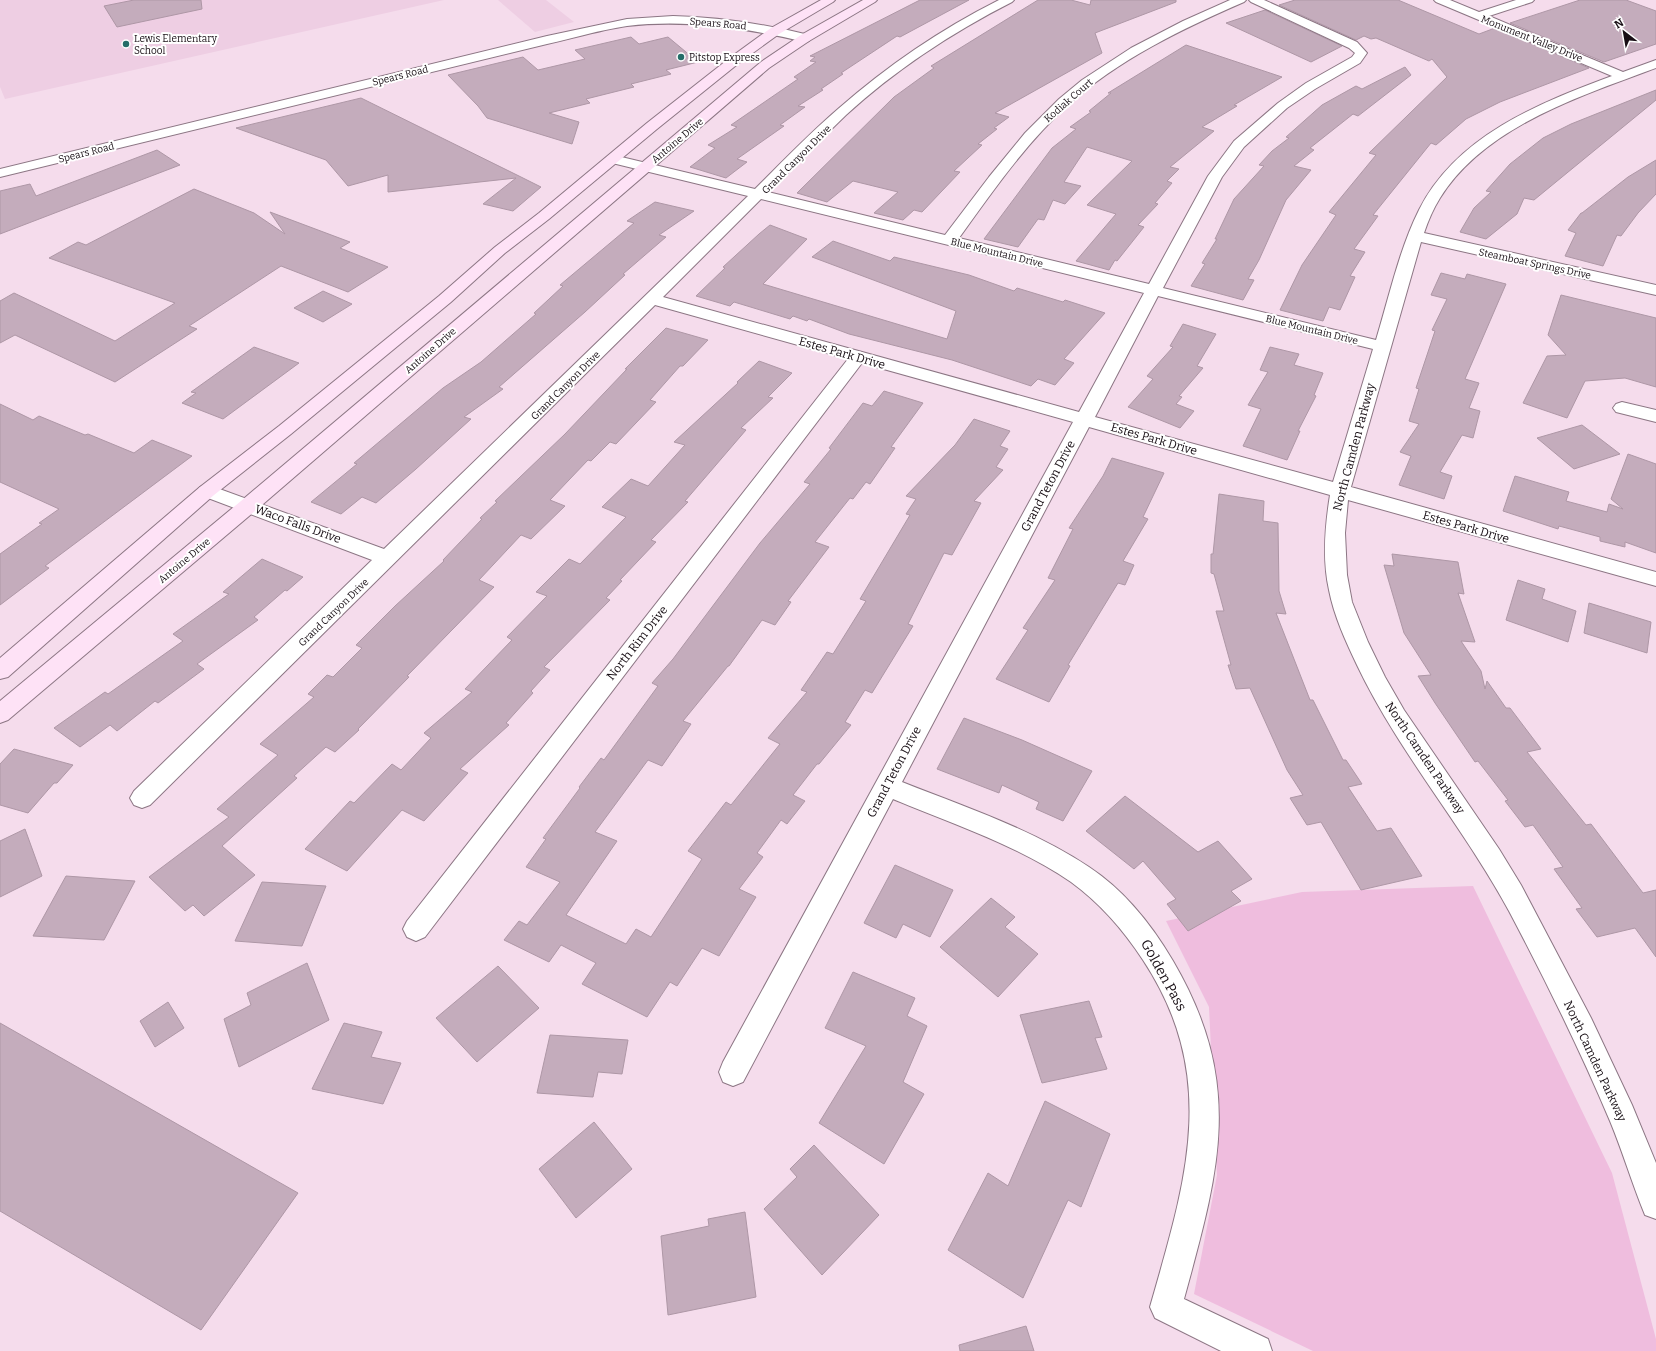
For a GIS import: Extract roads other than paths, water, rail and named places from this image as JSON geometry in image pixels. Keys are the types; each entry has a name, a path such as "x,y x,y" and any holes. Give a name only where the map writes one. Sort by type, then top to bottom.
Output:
{"main road":[{"path":"0,671 207,491 256,454 445,299 500,250 692,93 775,31 829,0"},
{"name":"Antoine Drive","path":"0,714 248,506 765,65 805,38 870,0"}],"street":[{"name":"Grand Canyon Drive","path":"142,798 760,195 842,112 873,86 940,38 1008,0"},
{"name":"Kodiak Court","path":"949,240 1012,157 1062,103 1095,77 1156,39 1194,20 1240,0"},
{"name":"Grand Teton Drive","path":"733,1072 1215,176 1242,140 1278,109 1305,89 1356,60 1361,53 1353,45 1255,0"},
{"name":"Monument Valley Drive","path":"1440,0 1623,76"},
{"path":"1478,16 1528,0"},
{"name":"Spears Road","path":"0,173 547,40 607,27 652,21 691,20 733,23 805,38"},
{"name":"North Camden Parkway","path":"1656,64 1576,94 1528,116 1501,131 1473,152 1449,176 1435,194 1424,213 1415,236 1340,491 1336,512 1335,544 1337,574 1342,601 1366,663 1399,722 1472,827 1512,893 1591,1046 1646,1176 1656,1204"},
{"name":"Blue Mountain Drive","path":"613,159 1382,346"},
{"name":"Steamboat Springs Drive","path":"1415,236 1655,286"},
{"name":"Estes Park Drive","path":"652,299 1656,579"},
{"name":"North Rim Drive","path":"416,929 858,357"},
{"path":"1622,408 1656,416"},
{"name":"Waco Falls Drive","path":"207,491 389,558"},
{"name":"Golden Pass","path":"886,786 1002,834 1056,860 1080,875 1103,893 1141,934 1171,982 1184,1010 1195,1040 1202,1072 1205,1106 1204,1141 1192,1209 1166,1307 1256,1351"}],"place":[{"name":"Lewis Elementary School","path":"126,44"},
{"name":"Pitstop Express","path":"681,57"}]}
